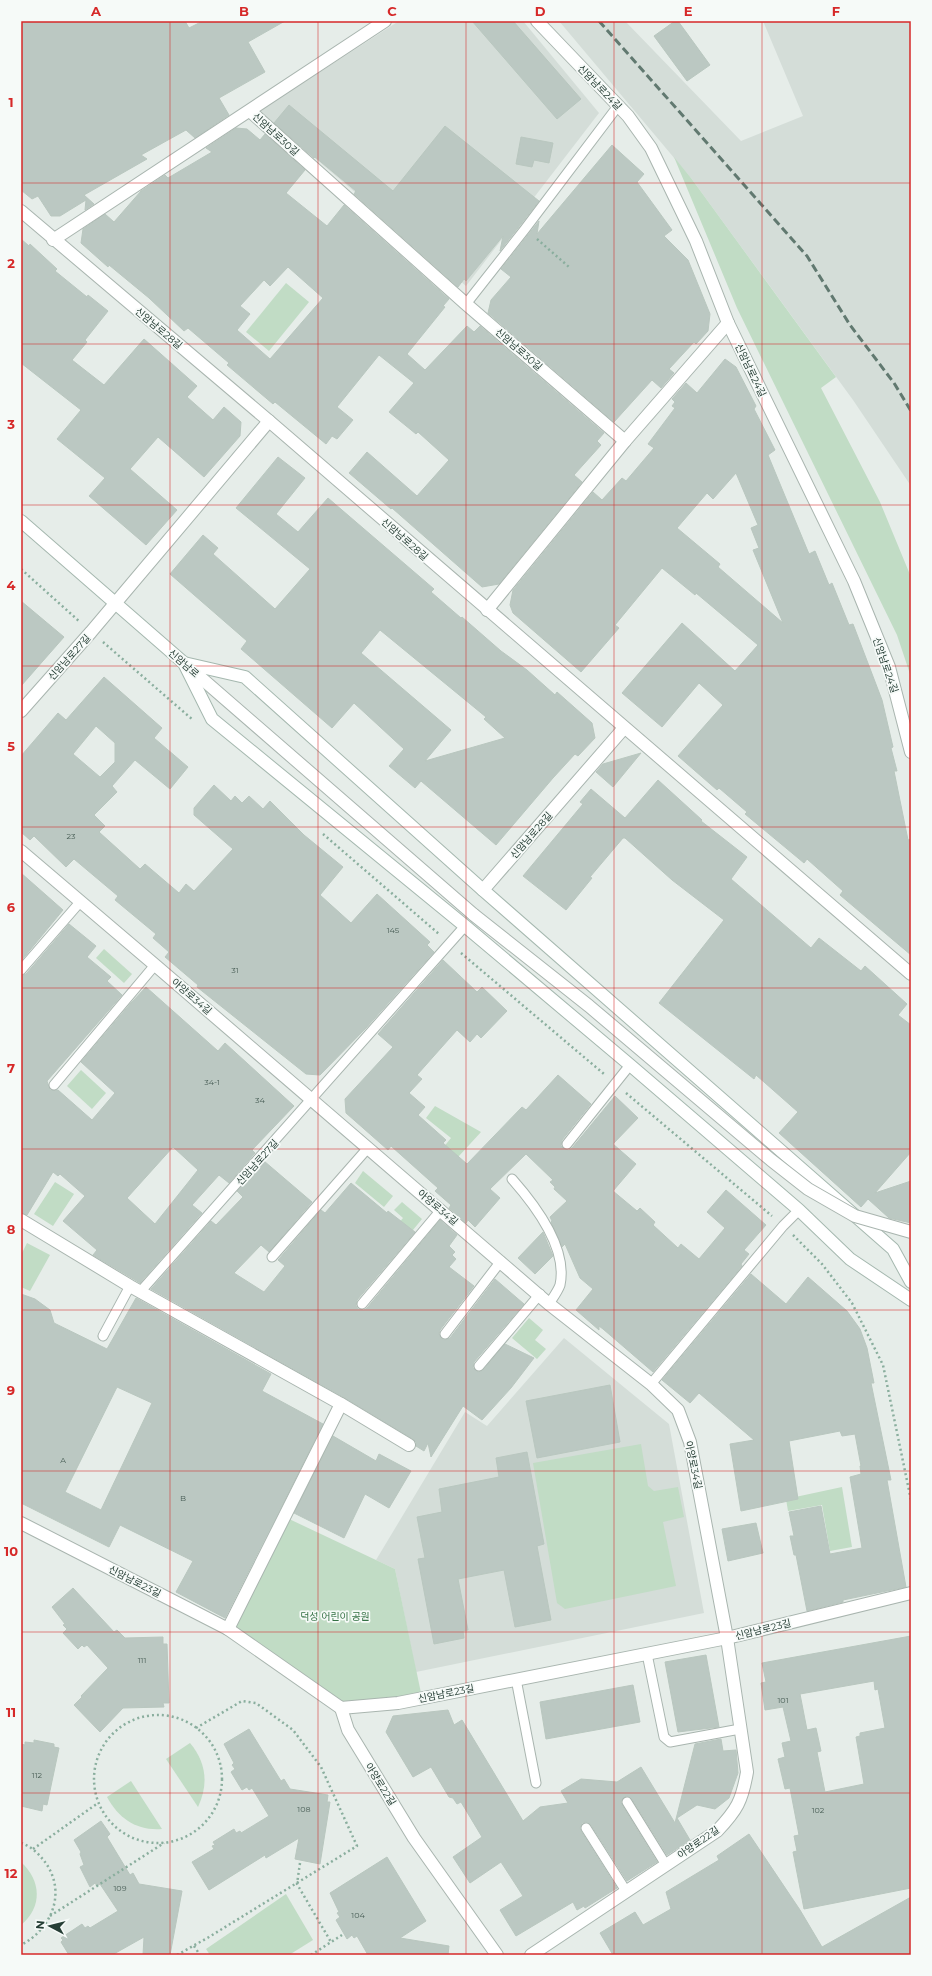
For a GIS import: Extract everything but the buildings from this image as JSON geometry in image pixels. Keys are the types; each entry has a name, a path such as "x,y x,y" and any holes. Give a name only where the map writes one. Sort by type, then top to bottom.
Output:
{"street":[{"name":"신암남로30길","path":"53,240 385,21"},
{"name":"신암남로24길","path":"537,21 628,116 651,148 696,241 728,323 854,581 889,668 911,752"},
{"name":"신암남로30길","path":"250,111 466,304 625,441"},
{"name":"신암남로28길","path":"21,211 53,240 269,421 624,728 483,890"},
{"path":"487,610 625,441 728,323"},
{"name":"신암남로27길","path":"21,711 116,603 269,421"},
{"name":"신암남로","path":"21,521 474,915 589,1006 771,1160 808,1189 855,1216 911,1232"},
{"path":"184,663 246,677 483,890 893,1249 911,1282"},
{"path":"184,663 212,719 465,926 630,1065 799,1210 850,1259 911,1300"},
{"path":"624,728 911,974"},
{"name":"아양로34길","path":"21,851 155,964 368,1149 540,1294 549,1304 650,1384 678,1410 690,1442 726,1638"},
{"path":"21,1220 135,1289 341,1404 409,1446"},
{"path":"228,1629 341,1404"},
{"name":"신암남로23길","path":"21,1523 228,1629 341,1708 398,1703 647,1654 726,1638 911,1593"},
{"name":"아양로22길","path":"531,1955 716,1831 734,1812 744,1788 747,1772 726,1638"},
{"name":"아양로22길","path":"341,1708 348,1730 414,1838 497,1955"}],"lane":[{"path":"466,304 618,106"},
{"path":"21,970 81,901"},
{"name":"신암남로27길","path":"103,1336 135,1289 312,1100 465,926"},
{"path":"54,1085 155,964"},
{"path":"567,1144 630,1065"},
{"path":"272,1257 368,1149"},
{"path":"512,1179 532,1201 549,1232 560,1257 560,1286 549,1304"},
{"path":"362,1304 441,1210"},
{"path":"650,1384 783,1226 799,1210"},
{"path":"445,1334 501,1261"},
{"path":"479,1366 540,1294"},
{"path":"647,1654 664,1737 670,1742 740,1729"},
{"path":"516,1680 536,1784"},
{"path":"627,1802 666,1865"},
{"path":"586,1828 626,1891"}],"path":[{"path":"525,229 569,267"},
{"path":"21,569 198,726"},
{"path":"318,829 449,943 783,1226 822,1264 852,1303 883,1365 911,1500"},
{"path":"177,1955 297,1884 357,1846 321,1767 293,1730 256,1703 242,1701 196,1728"},
{"path":"164,1715 185,1721 196,1728 203,1734 216,1751 221,1771 221,1792 213,1811 201,1827 183,1838 164,1843 144,1842 124,1834 109,1821 98,1803 94,1782 96,1760 106,1740 122,1725 142,1717 164,1715"},
{"path":"32,1849 98,1803"},
{"path":"21,1843 39,1854 50,1869 55,1887 55,1905 48,1922 37,1935 21,1945"},
{"path":"50,1916 164,1843"},
{"path":"300,1863 297,1884 331,1942"},
{"path":"311,1955 342,1935"},
{"path":"194,1946 200,1955"}],"shaded area":[{"path":"399,21 523,21 599,113 466,286 259,111"},
{"path":"559,21 625,21 741,141 803,116 763,21 911,21 911,486 853,400 691,178"},
{"path":"564,1338 669,1424 704,1613 416,1672 395,1569 376,1560 465,1412 487,1426"}],"green space":[{"path":"674,157 691,178 836,377 821,388 880,502 911,577 911,677 897,635 737,308"},
{"path":"286,283 309,302 269,351 246,332"},
{"path":"104,949 132,974 124,983 96,958"},
{"path":"81,1070 106,1093 92,1109 67,1086"},
{"path":"435,1106 481,1132 437,1180 425,1170 451,1138 426,1118"},
{"path":"363,1171 393,1196 384,1207 355,1183"},
{"path":"55,1182 74,1194 53,1226 34,1214"},
{"path":"402,1202 422,1219 408,1236 396,1226 403,1218 394,1210"},
{"path":"27,1243 50,1255 30,1291 21,1287 21,1255"},
{"path":"529,1318 543,1330 535,1340 546,1349 537,1359 512,1338"},
{"path":"641,1444 648,1486 654,1491 678,1487 684,1517 663,1522 676,1586 565,1609 557,1603 533,1463"},
{"path":"842,1487 852,1547 830,1551 822,1505 788,1511 786,1499"},
{"name":"덕성 어린이 공원","path":"287,1518 395,1569 421,1693 399,1697 342,1703 234,1627"},
{"path":"190,1743 200,1758 205,1782 198,1807 166,1759"},
{"path":"131,1781 162,1829 137,1826 117,1812 112,1805 107,1797"},
{"path":"21,1862 33,1877 37,1894 33,1910 21,1925"},
{"path":"286,1894 313,1940 289,1955 210,1955 206,1949"}],"railway":[{"path":"599,21 807,256 850,325 894,383 911,411"}]}
